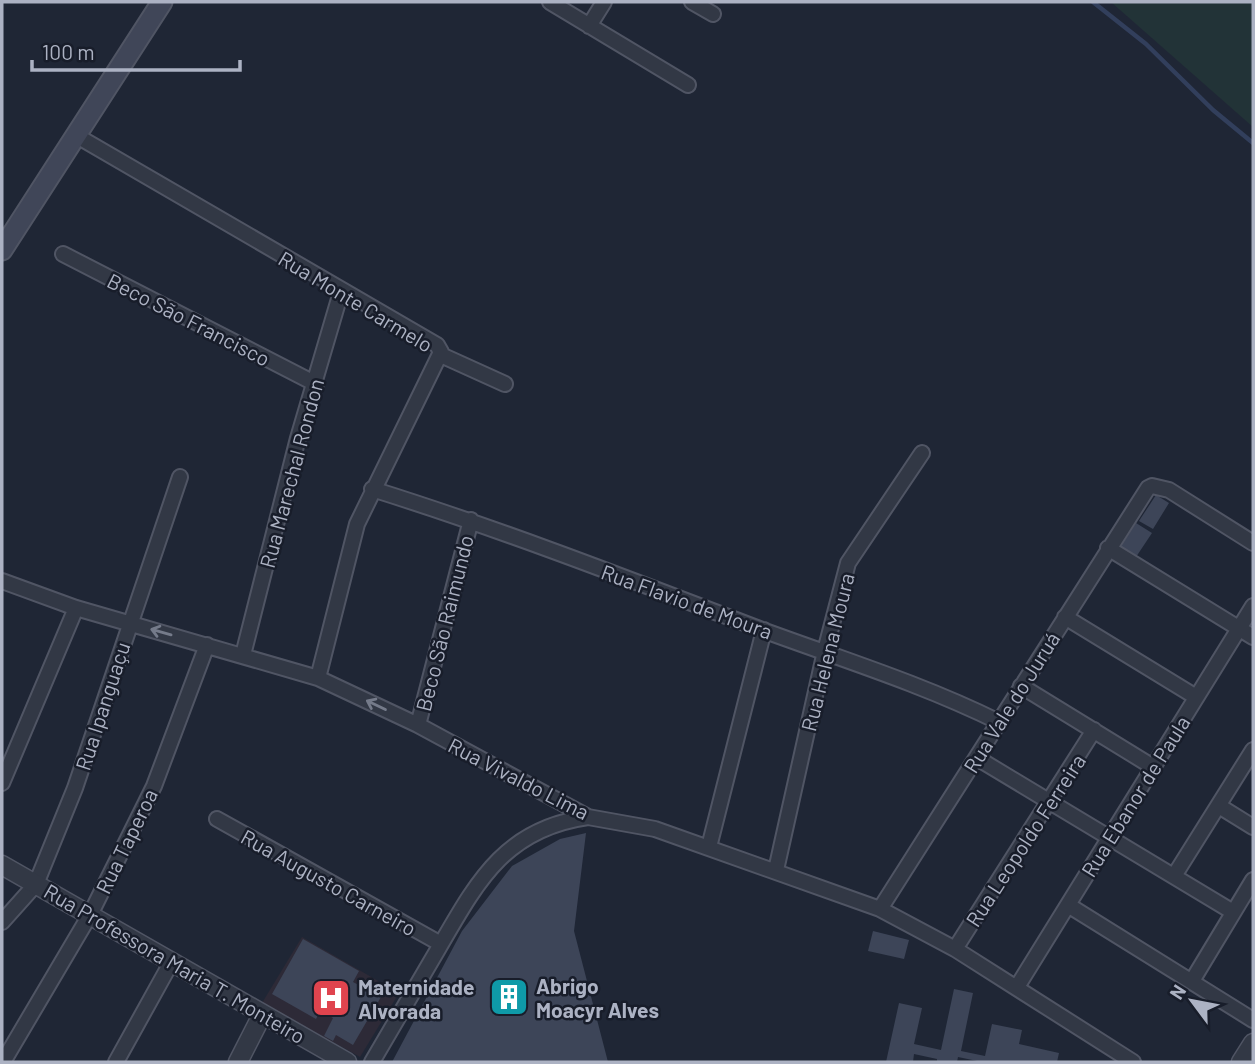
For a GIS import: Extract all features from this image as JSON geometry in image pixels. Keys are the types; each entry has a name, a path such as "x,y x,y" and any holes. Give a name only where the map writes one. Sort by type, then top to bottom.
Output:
{"main road":[{"path":"2,250 162,2"}],"street":[{"path":"550,2 688,85"},
{"path":"589,26 604,2"},
{"path":"692,2 713,14"},
{"name":"Rua Monte Carmelo","path":"77,136 436,345 441,355 372,489 357,524 318,678"},
{"name":"Beco São Francisco","path":"63,254 316,384"},
{"name":"Rua Marechal Rondon","path":"243,655 298,439 341,292"},
{"path":"441,355 505,384"},
{"name":"Rua Helena Moura","path":"776,870 825,651 849,563 922,453"},
{"name":"Rua Ipanguaçu","path":"2,922 36,884 75,788 180,477"},
{"name":"Rua Vale do Juruá","path":"880,909 1108,548 1152,486 1169,490 1253,543"},
{"name":"Rua Flavio de Moura","path":"372,489 471,520 764,630 924,686 999,722"},
{"name":"Beco São Raimundo","path":"418,725 471,520"},
{"path":"1108,548 1253,637"},
{"name":"Rua Vivaldo Lima","path":"2,582 76,608 318,678 418,725 588,817 655,829 880,909 955,948 1128,1061"},
{"name":"Rua Ebanor de Paula","path":"1017,987 1253,606"},
{"path":"2,783 76,608"},
{"path":"1065,617 1196,697"},
{"path":"709,847 764,630"},
{"name":"Rua Taperoa","path":"2,1062 91,914 153,786 207,645"},
{"path":"1021,686 1153,767"},
{"name":"Rua Leopoldo Ferreira","path":"955,948 1094,730"},
{"path":"1174,876 1253,750"},
{"path":"976,758 1233,912"},
{"path":"1219,806 1253,827"},
{"path":"372,1062 477,883 497,860 519,841 545,827 588,817"},
{"name":"Rua Augusto Carneiro","path":"217,819 441,944"},
{"name":"Rua Professora Maria T. Monteiro","path":"2,865 347,1062"},
{"path":"1192,981 1253,880"},
{"path":"1068,905 1253,1020"},
{"path":"116,1062 172,961"},
{"path":"238,1062 262,1015"},
{"path":"1241,1062 1253,1043"}],"shaded area":[{"path":"1111,2 1253,2 1253,127"},
{"name":"Maternidade Alvorada","path":"302,937 399,993 360,1057 262,1003"}],"building":[{"path":"1156,495 1169,503 1153,529 1139,521"},
{"path":"1136,523 1152,533 1134,560 1118,551"},
{"name":"Abrigo Moacyr Alves","path":"586,833 574,931 608,1062 392,1062 462,931 512,866 560,839"},
{"path":"873,931 909,940 904,959 868,951"},
{"name":"Maternidade Alvorada","path":"303,939 359,971 353,982 381,997 353,1045 336,1035 333,1041 324,1036 333,1018 320,1011 316,1019 272,994"},
{"path":"954,989 973,993 961,1051 985,1056 992,1024 1022,1030 1019,1044 1059,1053 1057,1062 982,1062 958,1057 957,1062 937,1062 937,1059 914,1054 913,1062 886,1062 899,1003 922,1008 914,1044 941,1050"}],"waterway":[{"path":"1093,2 1146,44 1213,110 1253,143"}],"place":[{"name":"Abrigo Moacyr Alves","path":"509,997"},
{"name":"Maternidade Alvorada","path":"331,998"}]}
